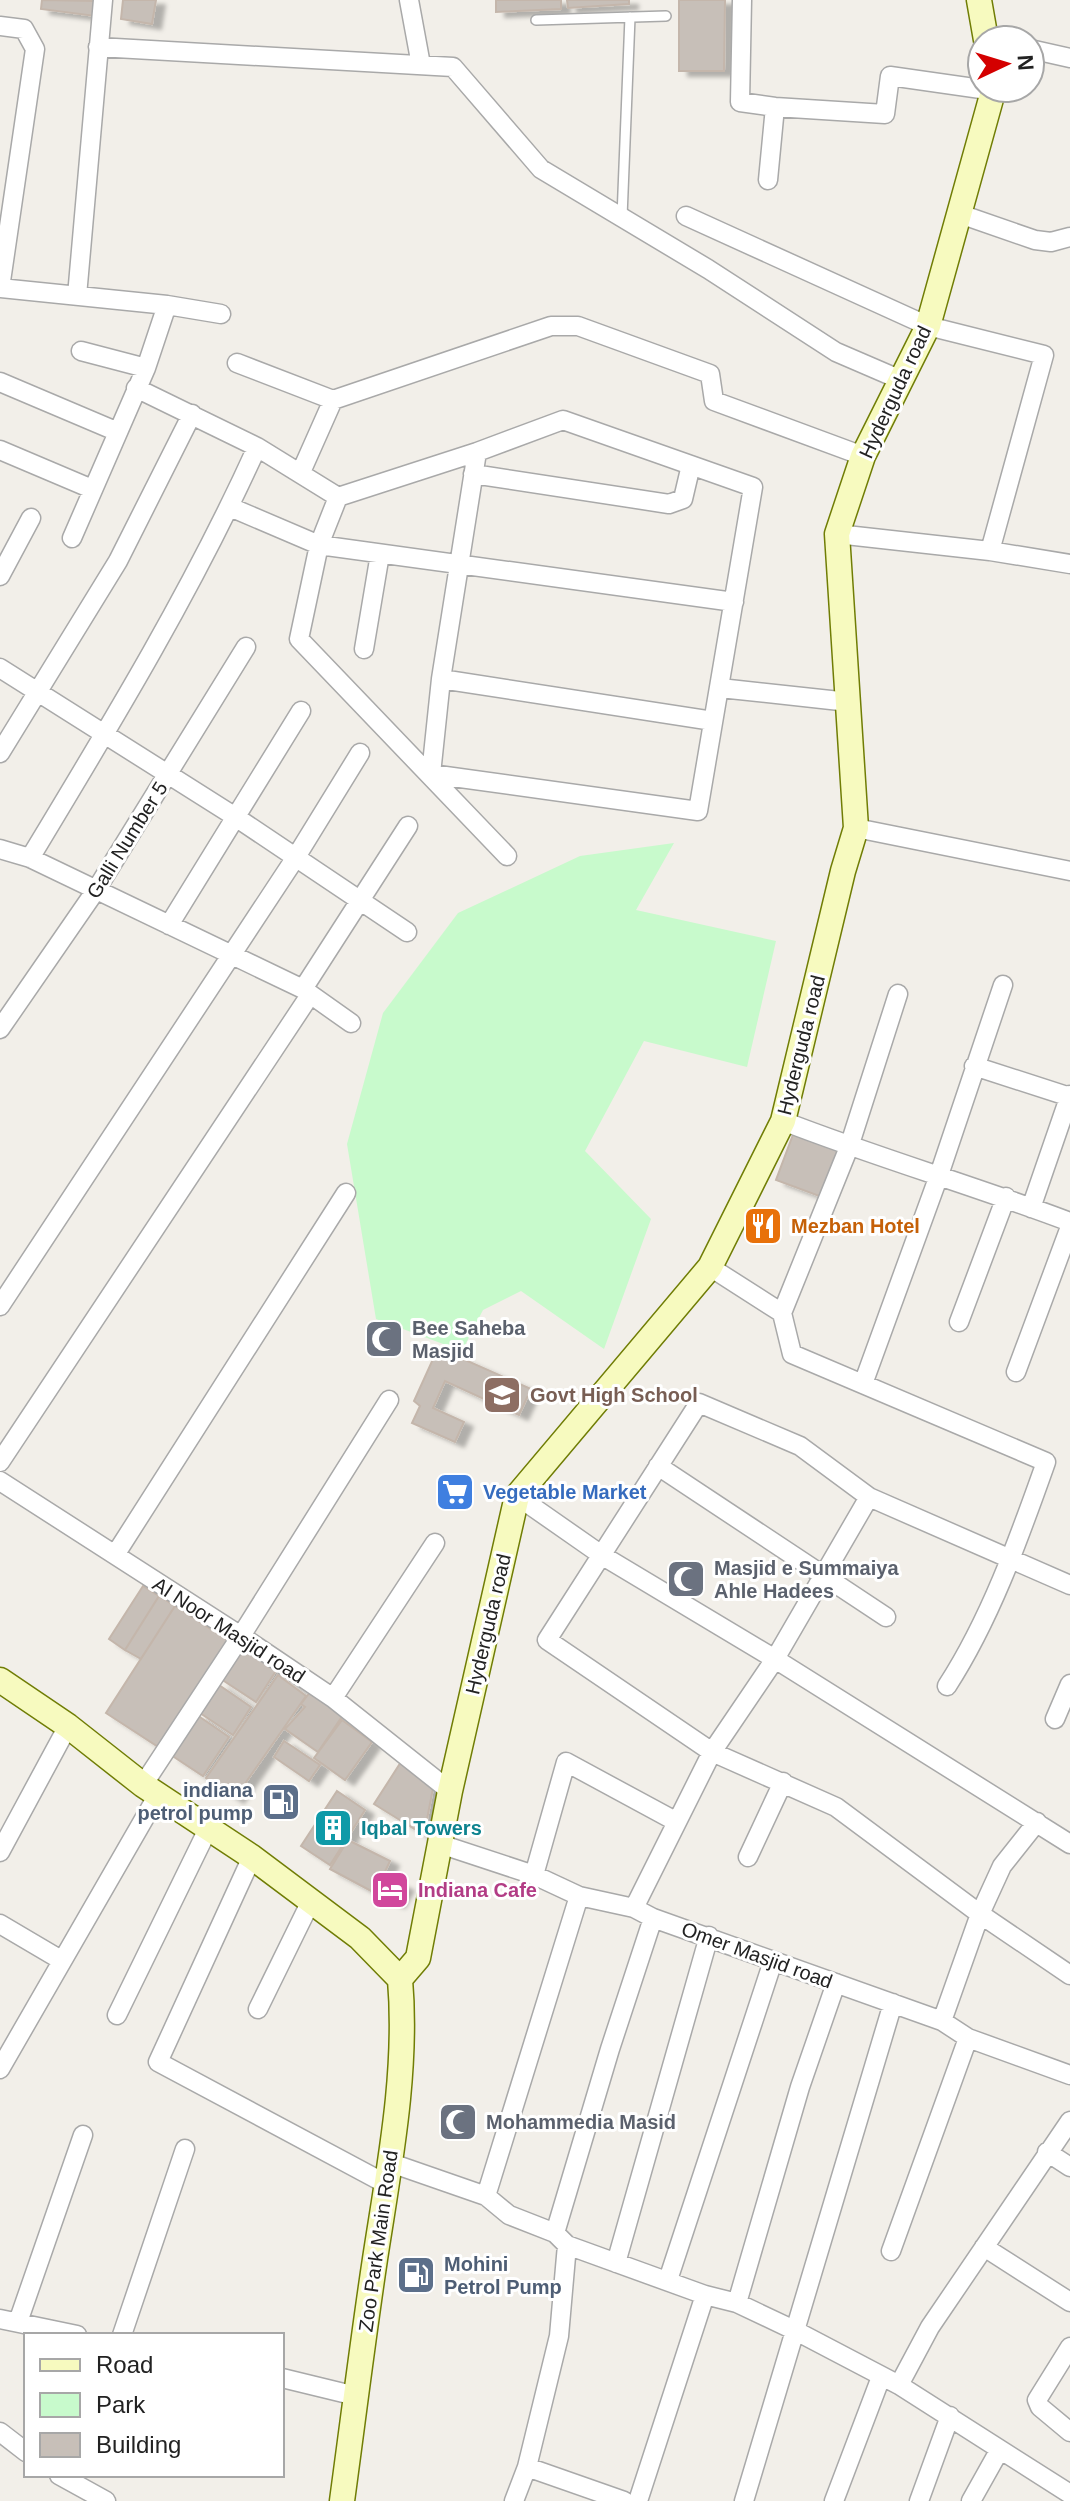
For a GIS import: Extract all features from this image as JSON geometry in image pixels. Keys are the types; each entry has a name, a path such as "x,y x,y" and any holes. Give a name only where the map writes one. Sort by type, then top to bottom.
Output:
{"street":[{"path":"77,296 103,0"},
{"path":"409,0 421,65"},
{"path":"742,0 740,102 885,114 890,76 966,86"},
{"path":"979,0 984,24"},
{"path":"0,26 24,29 35,49 0,288 167,305 221,314"},
{"path":"98,47 453,67 541,169 708,269 836,352 901,380"},
{"path":"1046,53 1070,58"},
{"name":"Hyderguda road","path":"400,1979 418,1958 450,1791 517,1496 710,1267 783,1121 856,828 837,534 863,456 928,326 991,104"},
{"path":"768,180 775,107"},
{"path":"960,214 1035,240 1051,242 1070,237"},
{"path":"686,216 928,326 1044,355 990,551"},
{"path":"72,538 146,368 167,305"},
{"path":"237,363 333,400 551,326 578,326 710,374 714,401 863,456"},
{"path":"81,351 146,368"},
{"path":"0,382 118,432"},
{"path":"136,388 257,447 338,497"},
{"path":"301,472 333,400"},
{"path":"0,753 118,561 192,414"},
{"path":"338,497 477,452 563,420 753,487 698,811 431,774"},
{"path":"30,858 106,733 230,507 257,447"},
{"path":"0,450 92,489"},
{"path":"431,774 457,564 477,452"},
{"path":"473,474 676,504 683,499 691,465"},
{"path":"338,497 319,545 299,639 507,856"},
{"path":"230,507 319,545 734,602"},
{"path":"0,576 31,518"},
{"path":"837,534 990,551 1070,564"},
{"path":"364,649 380,554"},
{"name":"Galli Number 5","path":"0,1029 96,890 246,647"},
{"path":"0,668 234,816 407,932"},
{"path":"441,679 713,721"},
{"path":"720,688 849,702"},
{"path":"169,925 301,711"},
{"path":"0,1306 296,857 360,753"},
{"path":"0,1462 306,992 359,899 408,826"},
{"path":"856,828 1070,871"},
{"path":"0,849 30,858 232,955 306,992 351,1023"},
{"path":"863,1384 938,1178 1003,985"},
{"path":"898,994 849,1147 782,1313 792,1354 1046,1462 1012,1559 959,1668 947,1686"},
{"path":"974,1066 1070,1096 1031,1208"},
{"path":"783,1121 938,1178 1006,1197 1070,1225 1016,1372"},
{"path":"115,1555 346,1193"},
{"path":"959,1322 1006,1197"},
{"path":"710,1267 782,1313"},
{"path":"0,2069 151,1789 241,1636 389,1400"},
{"path":"1070,1585 869,1497 800,1446 699,1403 547,1640 712,1752 836,1807 980,1914 1070,1975"},
{"path":"658,1466 886,1617"},
{"name":"AI Noor Masjid road","path":"0,1481 333,1698 450,1791"},
{"path":"517,1496 603,1556 775,1659 1070,1844"},
{"path":"634,1908 712,1752 775,1659 869,1497"},
{"path":"333,1698 435,1543"},
{"path":"0,1680 68,1726 151,1789 252,1857 360,1938 400,1979"},
{"path":"1055,1719 1070,1684"},
{"path":"0,1852 68,1726"},
{"path":"534,1875 566,1762 677,1822"},
{"path":"748,1857 783,1782"},
{"path":"942,2021 980,1914 1002,1866 1037,1822"},
{"path":"117,2015 208,1829"},
{"name":"Omer Masjid road","path":"440,1844 534,1875 579,1896 634,1908 653,1918 942,2021 968,2038 1070,2075"},
{"path":"252,1857 158,2062 390,2174 486,2196 509,2215 616,2263 705,2295 737,2303 899,2385 1070,2494"},
{"path":"486,2196 579,1896"},
{"path":"258,2009 310,1903"},
{"path":"514,2501 527,2467 559,2336 561,2239 610,2049 653,1918"},
{"path":"0,1924 61,1960"},
{"path":"616,2263 709,1936"},
{"path":"668,2280 773,1961"},
{"name":"Zoo Park Main Road","path":"342,2501 375,2256 390,2174 403,2014 400,1979"},
{"path":"737,2303 800,2087 836,1983"},
{"path":"744,2501 893,2003"},
{"path":"891,2251 968,2038"},
{"path":"899,2385 930,2327 1070,2121"},
{"path":"68,2333 9,2320 83,2135"},
{"path":"123,2333 185,2149"},
{"path":"1047,2152 1070,2167"},
{"path":"984,2247 1070,2302"},
{"path":"638,2501 705,2295"},
{"path":"1070,2347 1037,2400 1040,2407 1070,2432"},
{"path":"834,2501 881,2377"},
{"path":"284,2378 356,2396"},
{"path":"919,2501 950,2416"},
{"path":"0,2432 24,2450"},
{"path":"971,2501 999,2451"},
{"path":"527,2467 624,2501"},
{"path":"61,2477 80,2495 106,2501"}],"lane":[{"path":"536,20 666,16"},
{"path":"622,217 630,17"}],"green space":[{"path":"674,843 636,910 776,941 747,1067 644,1041 585,1151 651,1219 604,1349 521,1291 483,1310 462,1351 376,1319 347,1144 383,1013 458,913 580,856"}],"building":[{"path":"42,0 97,1 95,16 41,9"},
{"path":"123,0 156,0 152,24 121,19"},
{"path":"496,0 561,0 561,9 496,12"},
{"path":"567,0 629,0 629,4 568,8"},
{"path":"679,0 725,0 724,71 679,71"},
{"path":"794,1132 839,1149 822,1197 776,1180"},
{"name":"Govt High School","path":"438,1348 531,1389 519,1415 445,1381 433,1408 464,1422 455,1442 412,1423 420,1406 414,1401"},
{"path":"143,1586 159,1596 125,1650 109,1639"},
{"path":"159,1596 175,1606 141,1659 125,1650"},
{"path":"175,1606 229,1641 160,1748 106,1713"},
{"path":"244,1643 279,1666 256,1702 221,1679"},
{"path":"278,1675 306,1696 235,1798 206,1778"},
{"path":"219,1685 251,1707 233,1735 200,1713"},
{"path":"310,1692 343,1715 318,1752 285,1729 305,1707 301,1704"},
{"path":"197,1715 229,1737 203,1776 171,1755"},
{"path":"342,1720 372,1742 345,1780 314,1758"},
{"path":"284,1741 320,1765 309,1781 274,1757"},
{"path":"401,1762 434,1783 424,1835 374,1804"},
{"name":"Iqbal Towers","path":"337,1791 365,1810 330,1865 301,1846"},
{"path":"348,1840 390,1861 375,1893 330,1869"},
{"name":"Indiana Cafe","path":"383,1876 405,1886 396,1903 375,1893"}],"place":[{"name":"Mezban Hotel","path":"763,1226"},
{"name":"Bee Saheba Masjid","path":"384,1339"},
{"name":"Govt High School","path":"502,1395"},
{"name":"Vegetable Market","path":"455,1492"},
{"name":"Masjid e Summaiya Ahle Hadees","path":"686,1579"},
{"name":"indiana petrol pump","path":"281,1802"},
{"name":"Iqbal Towers","path":"333,1828"},
{"name":"Indiana Cafe","path":"390,1890"},
{"name":"Mohammedia Masid","path":"458,2122"},
{"name":"Mohini Petrol Pump","path":"416,2275"}]}
